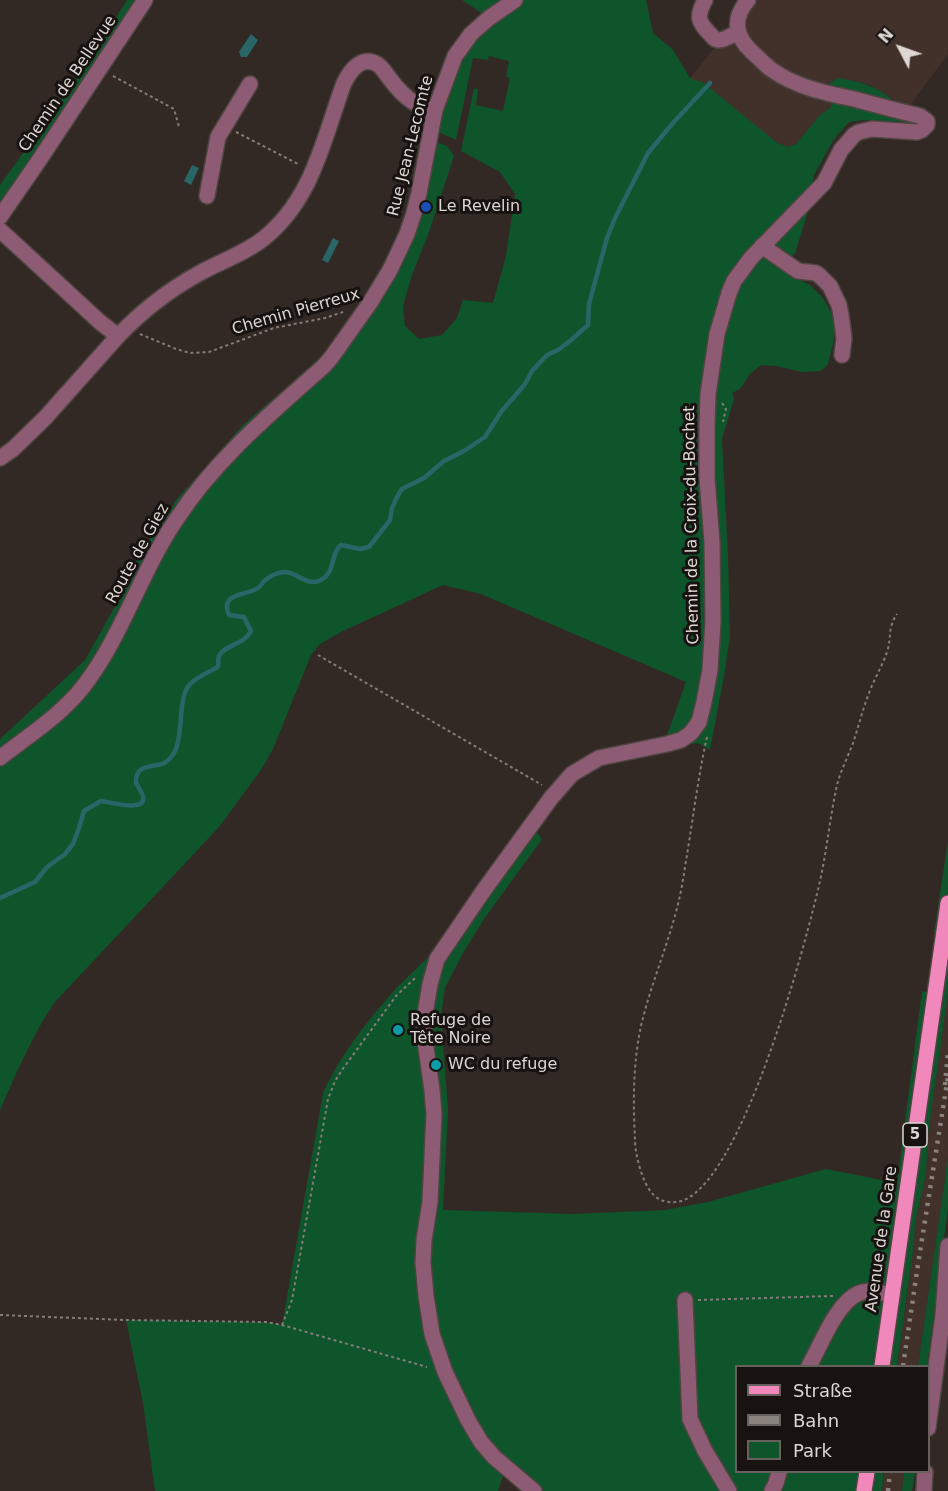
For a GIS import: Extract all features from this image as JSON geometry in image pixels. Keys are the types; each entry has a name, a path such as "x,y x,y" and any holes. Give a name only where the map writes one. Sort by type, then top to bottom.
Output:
{"main road":[{"name":"Avenue de la Gare","path":"882,1365 948,903"},
{"path":"864,1491 867,1473"}],"street":[{"name":"Chemin de Bellevue","path":"0,217 145,0"},
{"name":"Rue Jean-Lecomte","path":"362,317 390,270 407,234 414,213 435,110 455,56 471,34 515,0"},
{"path":"705,0 700,10 700,22 715,39 721,40 738,33 737,20 748,0"},
{"name":"Chemin de la Croix-du-Bochet","path":"534,1491 494,1457 481,1442 445,1372 432,1334 423,1263 430,1202 434,1114 424,1034 429,992 437,959 554,794 572,774 592,761 681,740 691,733 699,722 710,670 713,621 712,542 707,478 708,394 717,334 729,293 743,267 824,183 841,150 854,135 872,129 917,132 927,125 927,121 920,116 812,89 794,82 764,64 747,47 738,33"},
{"path":"0,458 13,449 45,418 123,331 153,304 198,274 261,241 291,211 313,171 344,83 350,71 356,66 363,63 378,65 395,86 412,101 435,110"},
{"path":"207,196 218,137 250,84"},
{"path":"0,230 101,323 123,331"},
{"path":"762,246 798,271 816,273 830,286 841,315 844,338 842,356"},
{"name":"Route de Giez","path":"0,758 44,724 81,689 102,660 175,521 197,490 249,432 332,358 362,317"},
{"path":"930,1413 943,1315 948,1246"},
{"path":"810,1365 841,1309 854,1297 868,1291 892,1295"},
{"path":"685,1300 690,1419 705,1451 729,1491"},
{"path":"772,1491 779,1473"},
{"path":"924,1491 925,1473"}],"path":[{"path":"100,69 174,109 179,127"},
{"path":"225,127 313,171"},
{"name":"Chemin Pierreux","path":"123,331 142,335 190,353 209,352 274,328 326,318 361,304 370,303"},
{"path":"708,394 719,400 726,409 722,423"},
{"path":"707,735 679,899 642,1024 637,1048 633,1095 635,1148 647,1186 659,1200 672,1203 684,1201 696,1194 711,1178 737,1132 766,1061 788,1000 812,914 838,783 855,738 862,711 889,648 890,629 897,614"},
{"path":"318,655 554,794"},
{"path":"282,1325 292,1300 328,1099 335,1081 396,996 437,959"},
{"path":"685,1300 845,1295 854,1297"},
{"path":"0,1315 266,1322 445,1372"}],"shaded area":[{"path":"748,0 948,0 948,54 904,113 898,104 887,95 868,84 838,78 830,83 831,107 821,114 796,144 788,147 776,142 690,78 721,40 737,32"},
{"path":"948,993 948,1157 918,1365 897,1365 915,1223 926,1174 928,1134"},
{"path":"884,1473 904,1473 902,1491 882,1491"}],"green space":[{"path":"127,0 145,0 0,217 0,185 81,73"},
{"path":"462,0 646,0 653,33 673,50 690,78 704,83 776,142 788,147 796,144 821,114 831,107 830,83 838,78 878,90 894,101 908,119 906,122 864,120 849,122 834,139 814,175 808,212 795,253 788,262 787,271 810,285 823,298 832,314 835,332 828,364 821,371 802,372 761,365 750,374 740,389 732,393 734,399 722,439 730,636 710,750 698,743 632,753 600,762 573,777 557,795 534,829 542,839 484,919 463,953 445,988 441,1017 448,1110 443,1210 573,1214 665,1210 708,1202 826,1169 897,1183 922,991 935,994 944,935 934,933 948,841 948,993 928,1134 926,1174 915,1223 897,1365 735,1365 735,1473 884,1473 882,1491 534,1491 506,1467 498,1491 155,1491 143,1403 126,1320 266,1322 282,1325 323,1093 345,1054 391,994 437,947 543,799 568,772 581,762 595,756 665,741 686,682 481,594 443,585 320,644 311,655 273,749 261,770 219,827 55,1002 32,1041 0,1110 0,739 85,660 113,610 135,562 177,499 243,425 323,355 347,320 368,318 409,233 430,140 447,146 454,156 403,306 405,326 419,339 442,335 457,318 463,300 493,303 506,256 515,194 500,172 461,151 474,88 478,89 476,105 503,111 510,78 506,77 509,61 489,56 488,60 473,58 456,140 432,129 446,75 456,54 474,31 489,18"},
{"path":"948,1157 948,1208 927,1365 918,1365"},
{"path":"904,1473 915,1473 912,1491 902,1491"}],"water":[{"path":"251,34 258,40 247,57 241,57 239,52"},
{"path":"192,165 199,168 191,185 184,181"},
{"path":"333,238 339,241 328,263 322,260"}],"waterway":[{"path":"0,898 35,882 47,867 65,854 73,844 84,811 101,801 131,805 141,803 143,796 136,783 137,776 146,767 166,762 174,752 178,744 186,690 196,679 218,667 219,656 222,652 244,639 251,631 244,617 229,615 227,608 231,598 253,591 266,579 280,573 286,572 307,581 316,582 326,577 335,553 341,545 360,549 369,547 390,520 392,508 402,489 424,478 444,461 485,437 501,412 525,384 532,371 547,355 558,350 588,325 589,304 607,238 616,216 648,153 710,83"}],"railway":[{"path":"945,1085 948,1052"},
{"path":"903,1365 948,1077"},
{"path":"888,1491 890,1473"}],"place":[{"name":"Le Revelin","path":"426,207"},
{"name":"Refuge de Tête Noire","path":"398,1030"},
{"name":"WC du refuge","path":"436,1065"}]}
